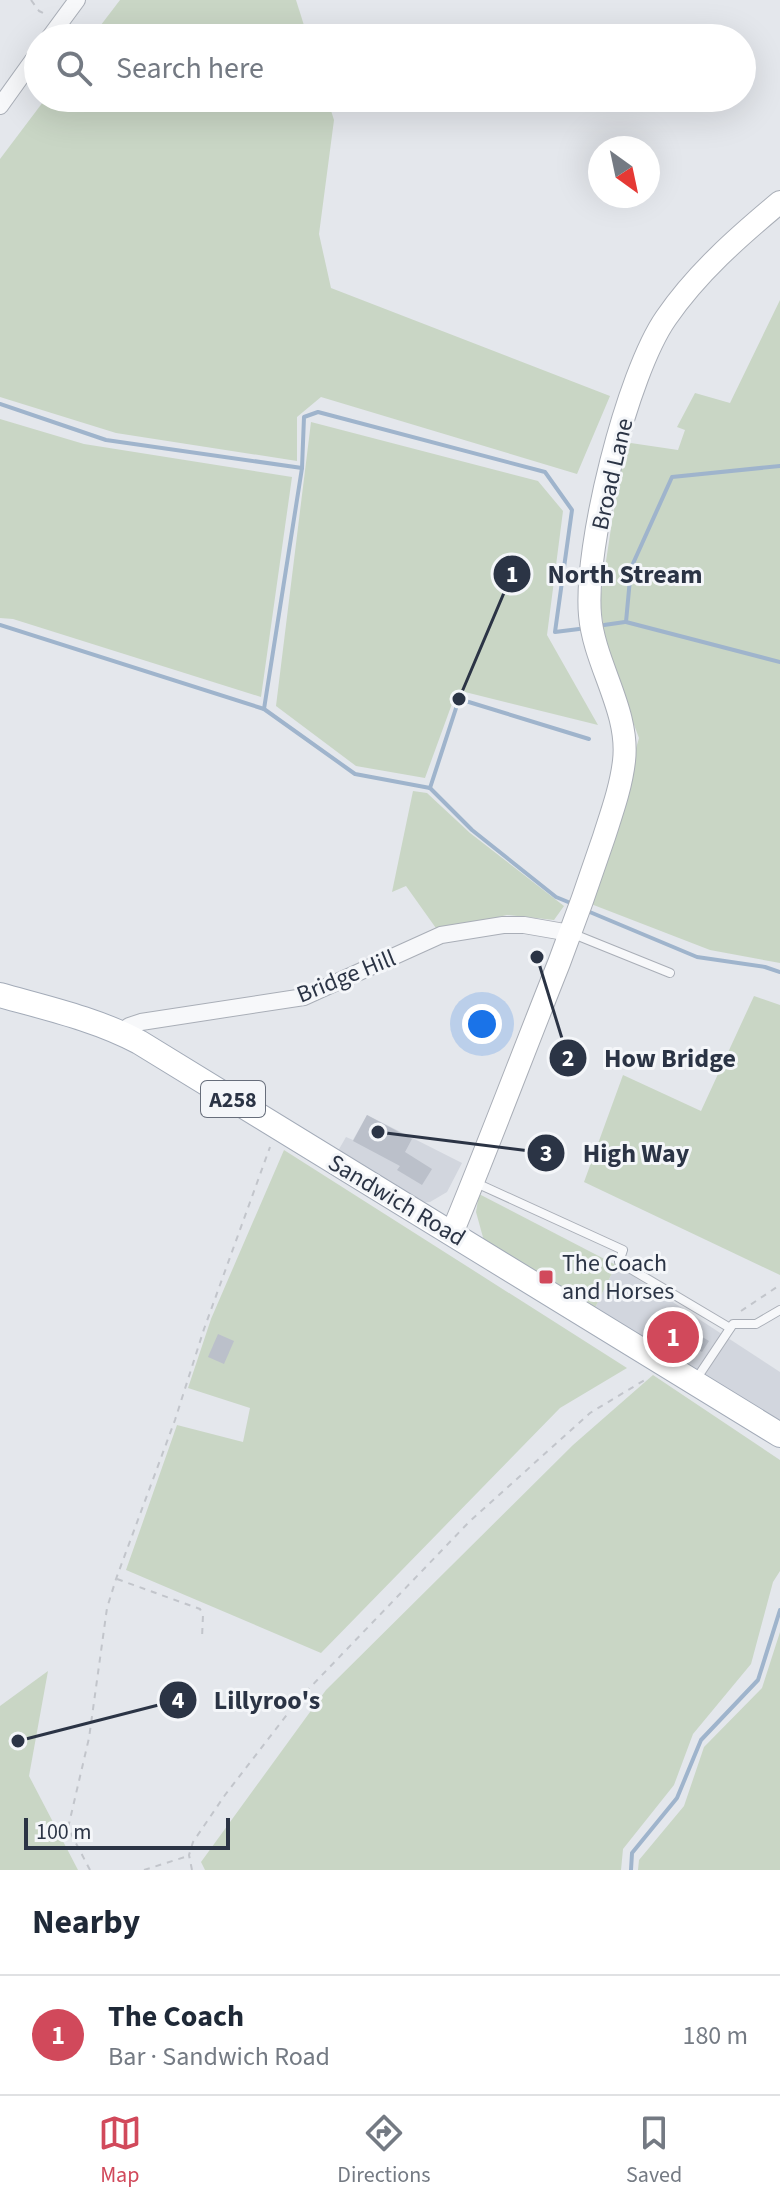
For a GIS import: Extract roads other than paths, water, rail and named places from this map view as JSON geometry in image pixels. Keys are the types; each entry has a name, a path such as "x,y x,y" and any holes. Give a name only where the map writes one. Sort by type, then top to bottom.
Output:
{"main road":[{"name":"Sandwich Road","path":"0,995 122,1032 780,1435"}],"street":[{"path":"59,24 77,0"},
{"path":"0,106 24,73"},
{"name":"Broad Lane","path":"452,1233 576,916 611,813 625,758 619,715 593,637 589,590 601,514 617,443 644,360 663,322 703,271 780,202"},
{"name":"Bridge Hill","path":"122,1032 141,1022 304,997 441,935 576,916"}],"lane":[{"path":"576,916 670,973"},
{"path":"473,1182 623,1250 619,1262 732,1326 756,1324 780,1310"},
{"path":"695,1382 732,1326"}],"waterway":[{"path":"0,404 106,440 302,468 264,709"},
{"path":"302,468 304,417 318,412 545,472 572,510 555,632 579,629"},
{"path":"780,466 672,477 631,568 626,622 780,662"},
{"path":"604,625 625,622"},
{"path":"0,625 264,709 355,774 430,788"},
{"path":"430,788 459,699 589,739"},
{"path":"430,788 472,830 556,897 573,904"},
{"path":"585,910 697,957 780,972"},
{"path":"631,1870 632,1853 677,1798 701,1740 758,1680 780,1610"}],"place":[{"name":"North Stream","path":"459,699"},
{"name":"How Bridge","path":"537,957"},
{"name":"High Way","path":"378,1132"},
{"name":"The Coach and Horses","path":"546,1277"},
{"name":"The Coach","path":"673,1337"},
{"name":"Lillyroo's","path":"18,1741"}]}
